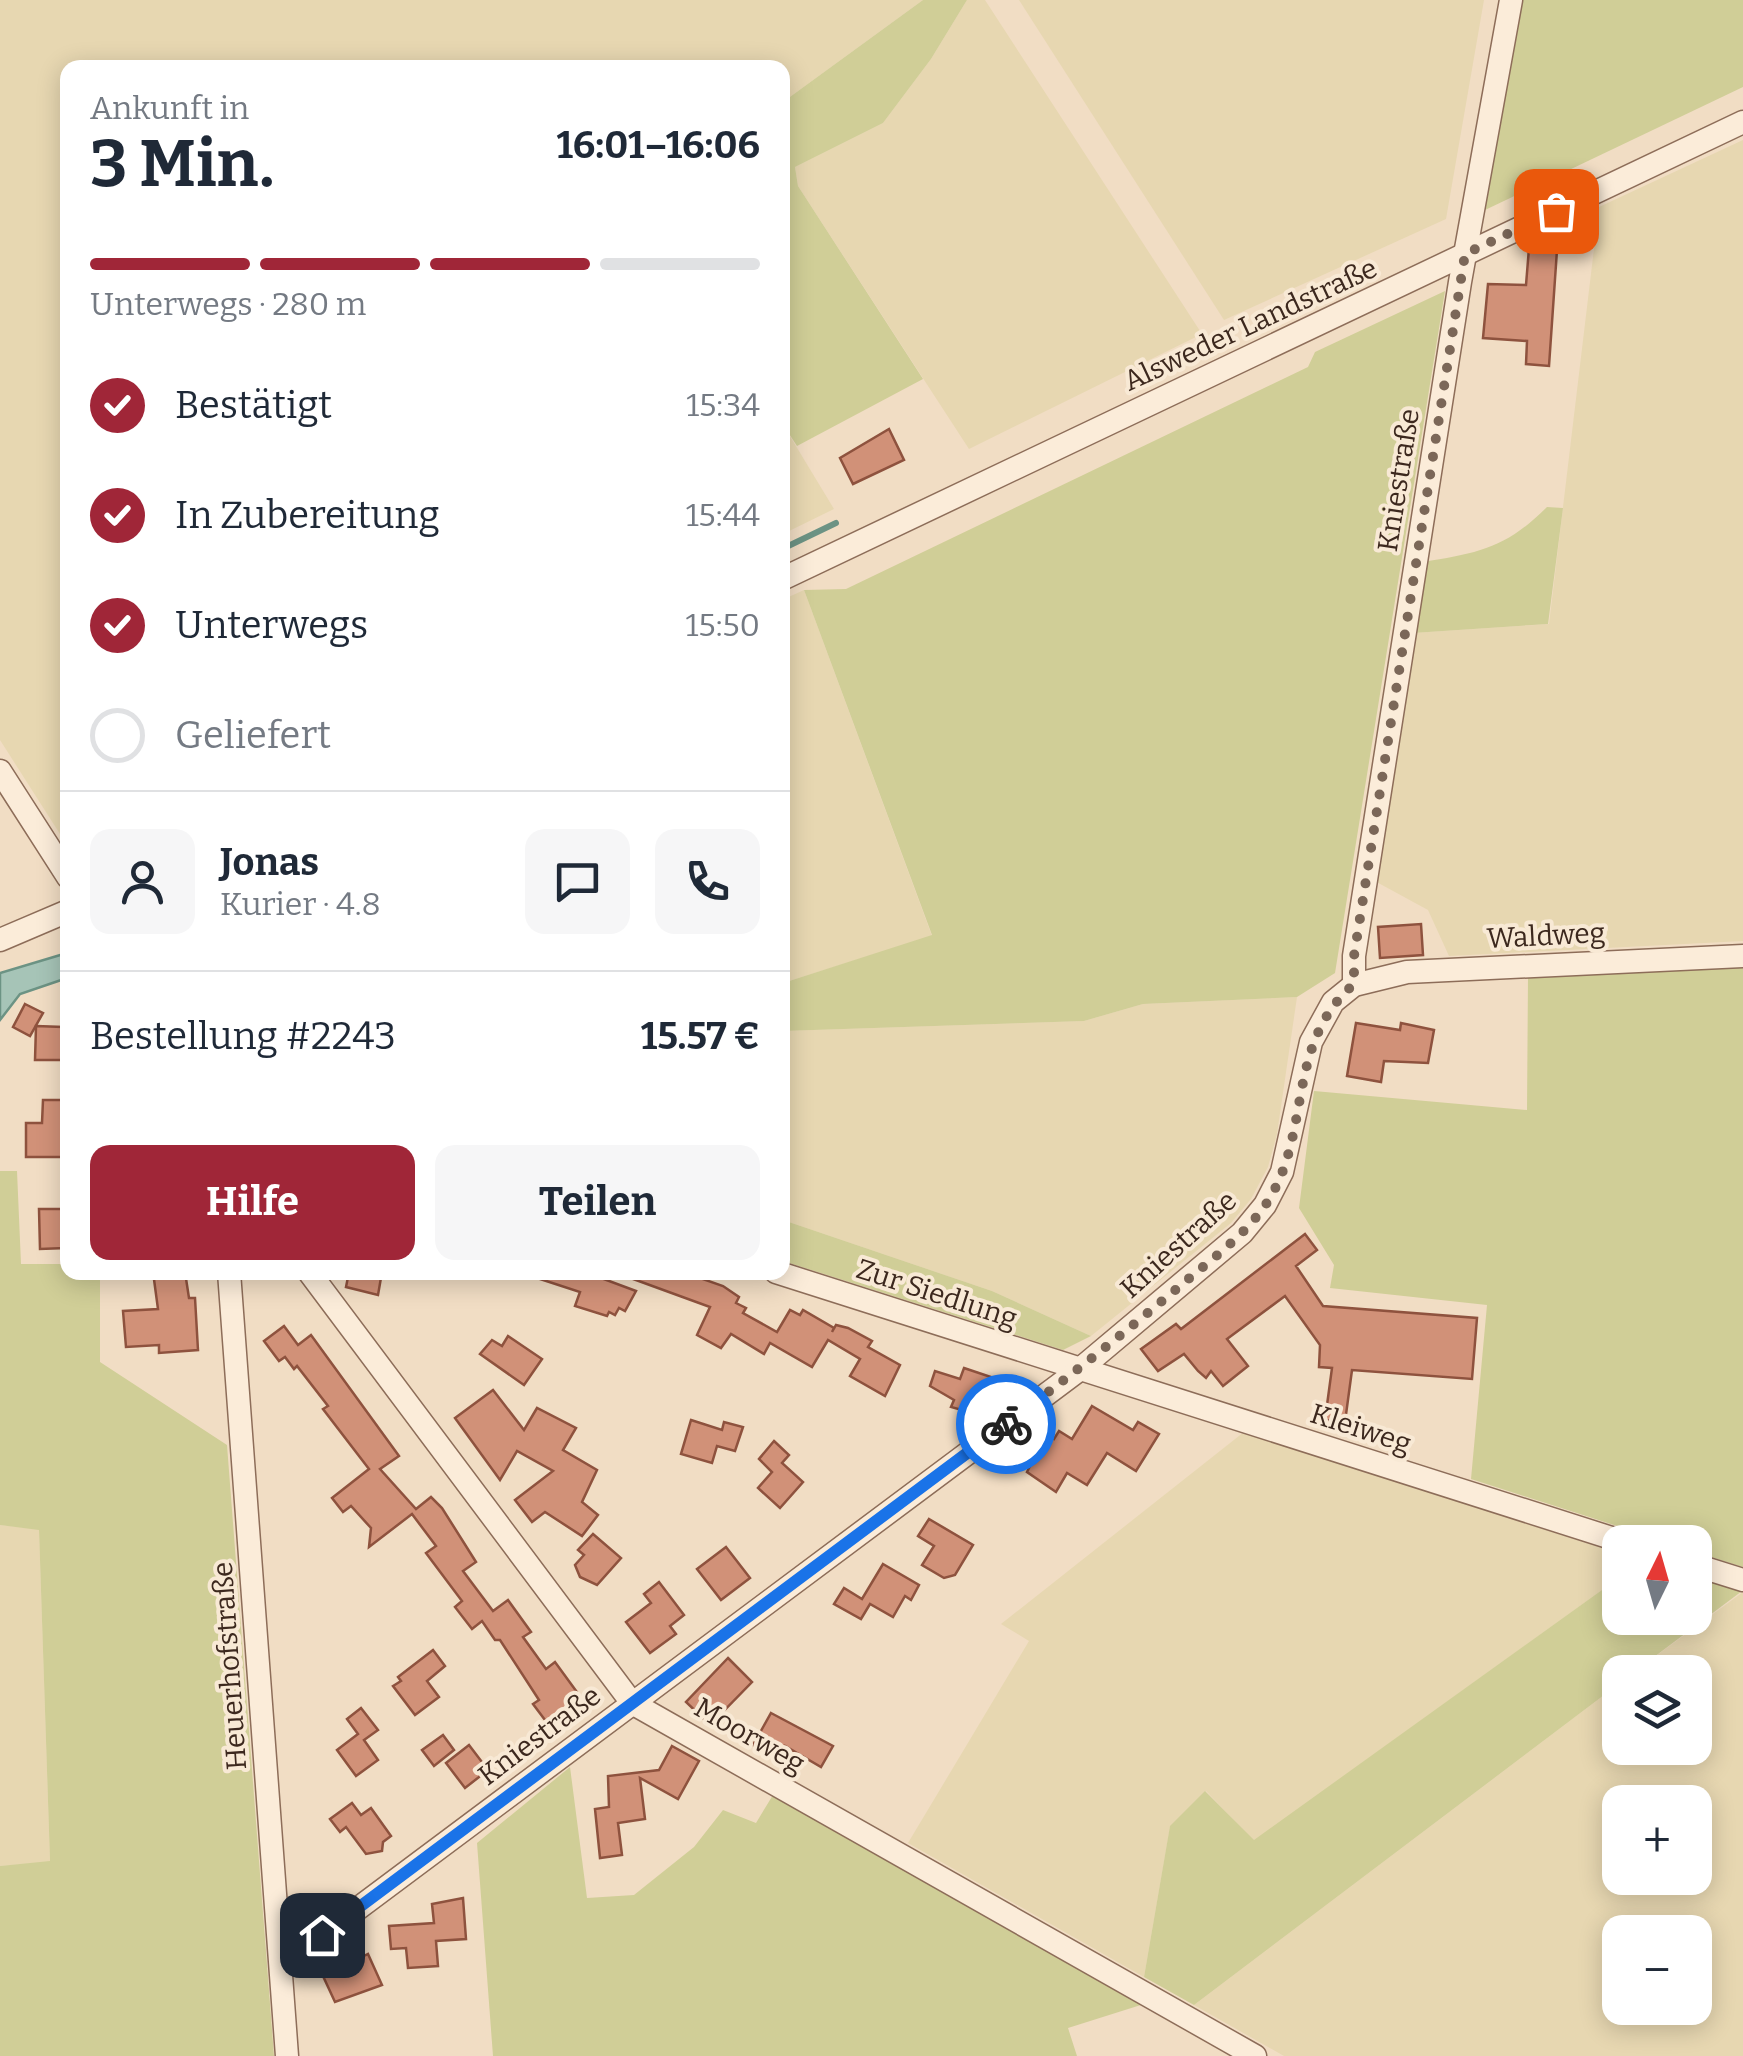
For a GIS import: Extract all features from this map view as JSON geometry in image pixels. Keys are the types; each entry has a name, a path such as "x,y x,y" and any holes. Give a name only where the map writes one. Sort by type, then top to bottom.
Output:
{"street":[{"name":"Kniestraße","path":"281,1958 293,1956 1079,1370 1242,1233 1265,1206 1292,1142 1310,1042 1333,1002 1354,984 1354,956 1465,254 1511,0"},
{"name":"Alsweder Landstraße","path":"790,575 1743,122"},
{"path":"0,771 60,865"},
{"path":"0,940 60,914"},
{"name":"Waldweg","path":"1354,984 1407,972 1743,956"},
{"name":"Zur Siedlung","path":"790,1277 1079,1370"},
{"name":"Heuerhofstraße","path":"231,1280 287,2056"},
{"name":"Moorweg","path":"314,1280 632,1703 1255,2056"},
{"name":"Kleiweg","path":"1079,1370 1602,1535"},
{"path":"1712,1570 1743,1580"}],"shaded area":[{"path":"0,0 923,0 790,97 790,60 60,60 60,834 0,740"},
{"path":"923,0 967,0 931,59 883,123 795,167 798,186 923,379 797,446 790,435 790,97"},
{"path":"967,0 985,0 1202,334 969,449 798,186 795,167 883,123 931,59"},
{"path":"1019,0 1484,0 1446,219 1224,320"},
{"path":"1521,0 1743,0 1743,87 1485,210"},
{"path":"1743,140 1743,941 1449,956 1428,910 1371,879 1413,633 1549,624 1599,207"},
{"path":"1445,291 1335,973 1297,997 1143,1004 1084,1021 790,1031 790,981 932,935 804,590 846,589 1308,367 1315,352"},
{"path":"790,436 834,509 790,531"},
{"path":"1547,507 1563,508 1548,624 1413,633 1423,562 1505,540"},
{"path":"804,590 932,936 790,981 790,596"},
{"path":"60,955 60,980 20,994 0,1020 0,973"},
{"path":"1743,966 1743,1567 1712,1557 1712,1525 1614,1525 1471,1479 1487,1305 1330,1288 1334,1265 1299,1208 1314,1091 1527,1110 1528,977"},
{"path":"1297,997 1277,1134 1268,1167 1251,1199 1231,1223 1091,1336 992,1291 790,1222 790,1031 1084,1021 1143,1004"},
{"path":"0,1171 17,1171 21,1264 60,1264 60,1280 100,1280 100,1362 227,1445 274,2056 0,2056 0,1866 50,1861 39,1530 0,1525"},
{"path":"790,1222 992,1291 1091,1336 1063,1350 790,1263"},
{"path":"1244,1432 1602,1548 1602,1590 1254,1841 1206,1791 1170,1827 1144,1977 908,1843 1029,1641 1001,1624"},
{"path":"0,1525 39,1529 50,1862 0,1866"},
{"path":"1712,1582 1742,1591 1712,1614"},
{"path":"1602,1590 1602,1635 1683,1635 1657,1655 1602,1655 1602,1697 1194,2005 1144,1977 1170,1826 1205,1791 1254,1840"},
{"path":"1743,1592 1743,2056 1284,2056 1194,2005 1602,1697 1602,1765 1712,1765 1712,1655 1657,1655 1684,1635 1712,1635 1712,1615"},
{"path":"570,1767 587,1898 634,1895 694,1847 723,1810 756,1823 776,1790 1144,2004 1068,2028 1077,2056 493,2056 477,1843"}],"building":[{"path":"1529,248 1557,250 1549,366 1526,364 1527,341 1483,338 1488,284 1526,285"},
{"path":"889,429 904,460 853,484 840,458"},
{"path":"1421,924 1423,955 1380,958 1378,927"},
{"path":"25,1004 43,1013 30,1036 13,1027"},
{"path":"1356,1023 1400,1030 1401,1023 1434,1030 1428,1063 1384,1061 1381,1082 1347,1076"},
{"path":"36,1026 60,1027 60,1060 35,1060"},
{"path":"43,1100 60,1100 60,1157 26,1157 26,1123 42,1123"},
{"path":"39,1209 60,1209 60,1248 40,1249"},
{"path":"1305,1234 1317,1250 1296,1266 1323,1306 1477,1318 1472,1379 1352,1370 1345,1422 1325,1420 1332,1368 1319,1367 1320,1345 1285,1296 1227,1339 1248,1366 1223,1386 1211,1371 1206,1378 1184,1354 1158,1371 1141,1349 1176,1324 1181,1329"},
{"path":"154,1280 186,1280 189,1298 195,1298 198,1350 159,1353 159,1345 126,1347 123,1311 158,1309"},
{"path":"347,1280 381,1280 378,1295 346,1287"},
{"path":"543,1280 606,1280 636,1291 625,1311 619,1308 615,1315 609,1312 607,1316 575,1306 580,1292"},
{"path":"636,1280 706,1280 723,1286 739,1297 736,1303 746,1308 743,1313 777,1332 790,1310 800,1315 803,1310 834,1328 832,1332 836,1325 872,1341 868,1347 900,1365 885,1396 850,1376 860,1359 828,1340 812,1367 770,1343 764,1354 731,1334 721,1348 697,1335 710,1307"},
{"path":"284,1326 298,1345 311,1335 399,1456 380,1469 416,1509 431,1497 442,1508 476,1562 463,1571 493,1611 508,1600 531,1632 523,1637 546,1669 555,1662 582,1699 548,1724 533,1704 539,1700 500,1640 495,1640 482,1621 472,1629 455,1607 462,1601 426,1553 436,1546 412,1514 369,1547 371,1528 351,1506 343,1512 332,1498 369,1469 323,1409 328,1406 297,1366 294,1369 285,1357 279,1361 264,1341"},
{"path":"508,1336 542,1359 524,1385 480,1354 492,1340 502,1346"},
{"path":"964,1368 994,1378 985,1404 979,1402 976,1414 951,1407 954,1400 930,1386 935,1371 960,1379"},
{"path":"493,1390 524,1430 537,1408 576,1428 563,1450 597,1470 582,1502 598,1515 582,1536 545,1512 532,1522 515,1500 553,1471 517,1451 500,1480 455,1418"},
{"path":"1092,1406 1133,1430 1138,1422 1159,1434 1136,1471 1107,1453 1087,1485 1067,1473 1056,1492 1027,1472 1046,1434 1054,1439 1059,1431 1072,1439"},
{"path":"691,1420 722,1430 724,1422 743,1427 735,1451 717,1446 712,1463 681,1454"},
{"path":"774,1441 789,1455 782,1463 803,1482 780,1508 758,1488 772,1472 759,1459"},
{"path":"929,1519 973,1545 955,1575 944,1578 922,1565 934,1546 918,1536"},
{"path":"593,1534 621,1558 597,1585 580,1577 575,1565 584,1555 578,1550"},
{"path":"726,1547 750,1578 721,1600 697,1569"},
{"path":"883,1564 919,1585 911,1600 905,1596 893,1617 870,1604 861,1619 834,1604 844,1588 862,1599"},
{"path":"659,1582 684,1615 670,1626 676,1634 650,1653 626,1622 651,1603 644,1594"},
{"path":"433,1650 445,1666 427,1681 439,1697 415,1715 393,1686 401,1681 398,1677"},
{"path":"728,1658 752,1682 710,1725 686,1702"},
{"path":"361,1708 378,1730 364,1740 378,1760 356,1776 337,1750 358,1734 347,1719"},
{"path":"771,1713 833,1746 821,1767 785,1746 777,1759 753,1745"},
{"path":"443,1735 454,1750 434,1766 422,1750"},
{"path":"469,1745 488,1770 465,1788 446,1763"},
{"path":"672,1746 699,1761 678,1799 640,1778 645,1819 618,1823 622,1855 600,1858 595,1809 609,1807 608,1776 659,1770"},
{"path":"352,1803 361,1815 371,1808 391,1836 383,1842 382,1851 366,1854 346,1827 340,1832 330,1819"},
{"path":"463,1898 466,1939 436,1941 438,1966 408,1968 406,1948 391,1949 389,1926 434,1923 432,1904"},
{"path":"368,1954 382,1985 335,2002 323,1976"}],"waterway":[{"path":"790,545 836,523"}],"way so far":[{"path":"1006,1424 1079,1370 1242,1233 1265,1206 1282,1172 1292,1142 1310,1042 1333,1002 1354,984 1354,956 1465,254 1556,211"}],"route":[{"path":"322,1935 1006,1424"}]}
